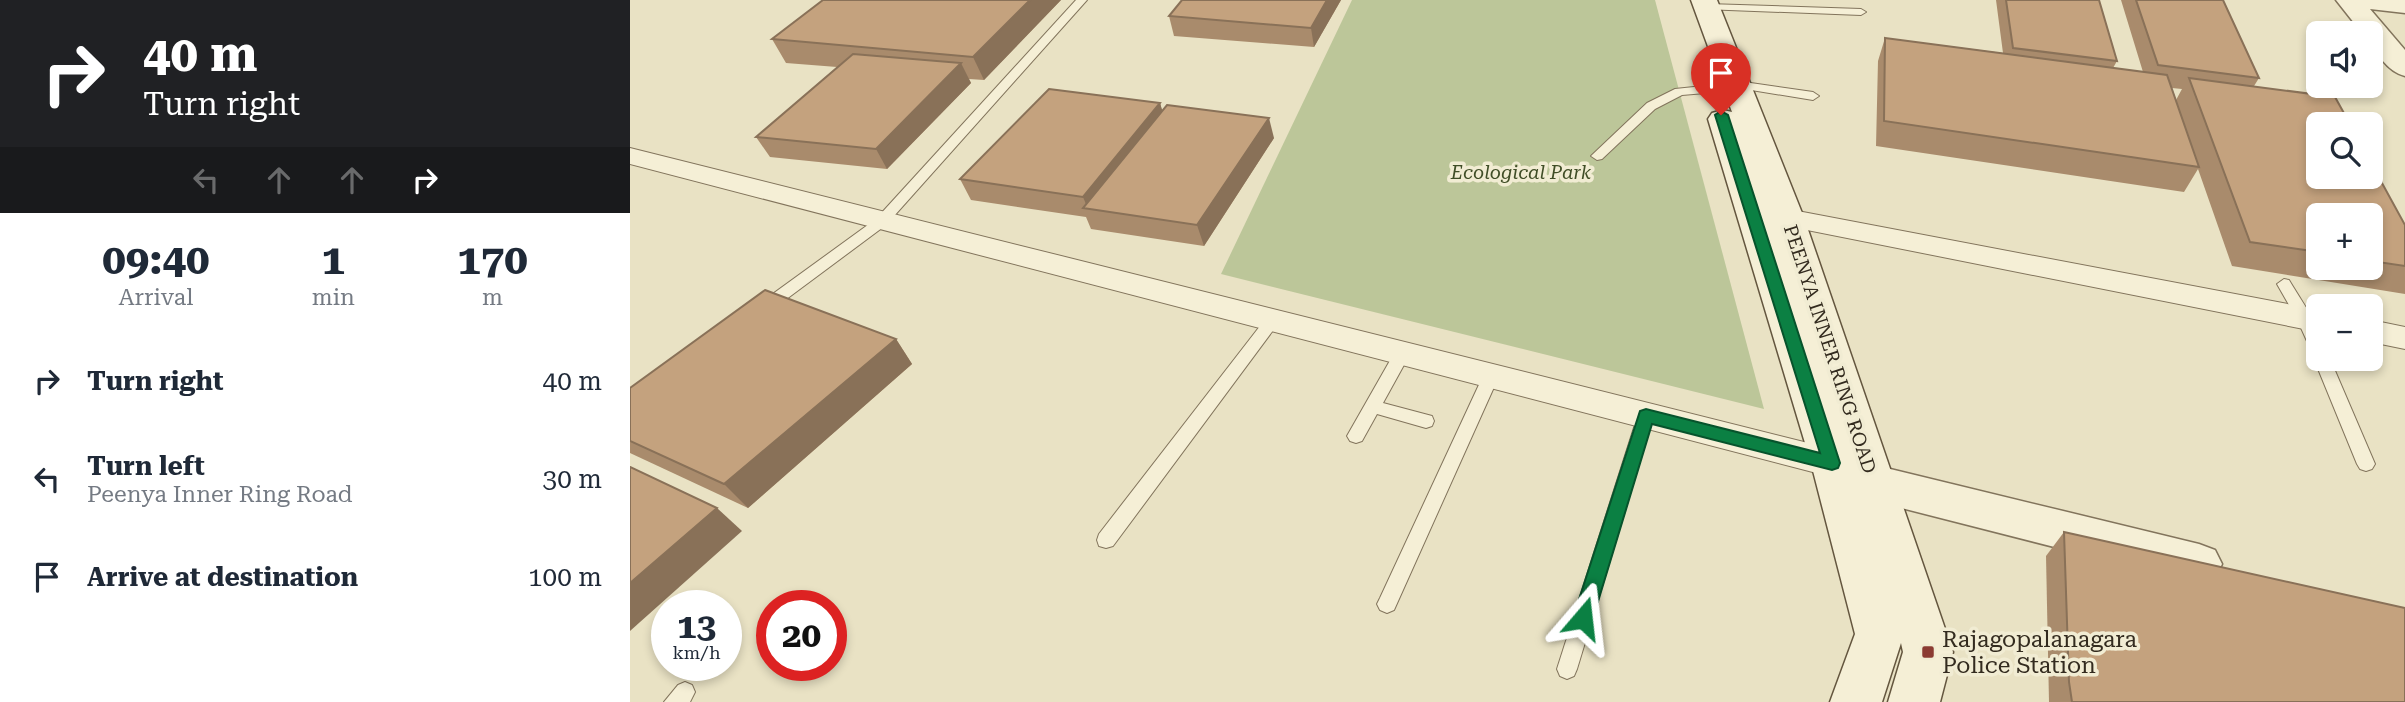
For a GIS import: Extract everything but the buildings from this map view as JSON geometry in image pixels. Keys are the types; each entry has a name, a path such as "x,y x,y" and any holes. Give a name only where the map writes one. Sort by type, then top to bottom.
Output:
{"main road":[{"path":"2349,0 2405,68"},
{"path":"2359,0 2405,5"},
{"name":"PEENYA INNER RING ROAD","path":"1698,2 1725,87 1880,634 1856,702"},
{"name":"PEENYA INNER RING ROAD","path":"1725,87 1787,218 1928,652 1914,702"},
{"path":"1832,463 1874,483 2232,572"}],"street":[{"path":"630,156 1832,463"},
{"path":"1787,218 2306,319"},
{"path":"2383,333 2405,338"}],"lane":[{"path":"750,318 881,222 1082,0"},
{"path":"1698,2 1861,12"},
{"path":"1597,156 1651,106 1679,92 1725,87 1813,96"},
{"path":"2284,284 2306,312"},
{"path":"1106,540 1272,321"},
{"path":"1356,436 1402,354"},
{"path":"2327,371 2366,464"},
{"path":"1387,604 1491,376"},
{"path":"1372,406 1426,421"},
{"path":"1567,669 1646,415"}],"green space":[{"name":"Ecological Park","path":"1352,0 1655,0 1764,409 1221,274"}],"place":[{"name":"Rajagopalanagara Police Station","path":"1928,652"}],"route":[{"path":"1583,618 1646,415 1832,463 1721,115"}]}
